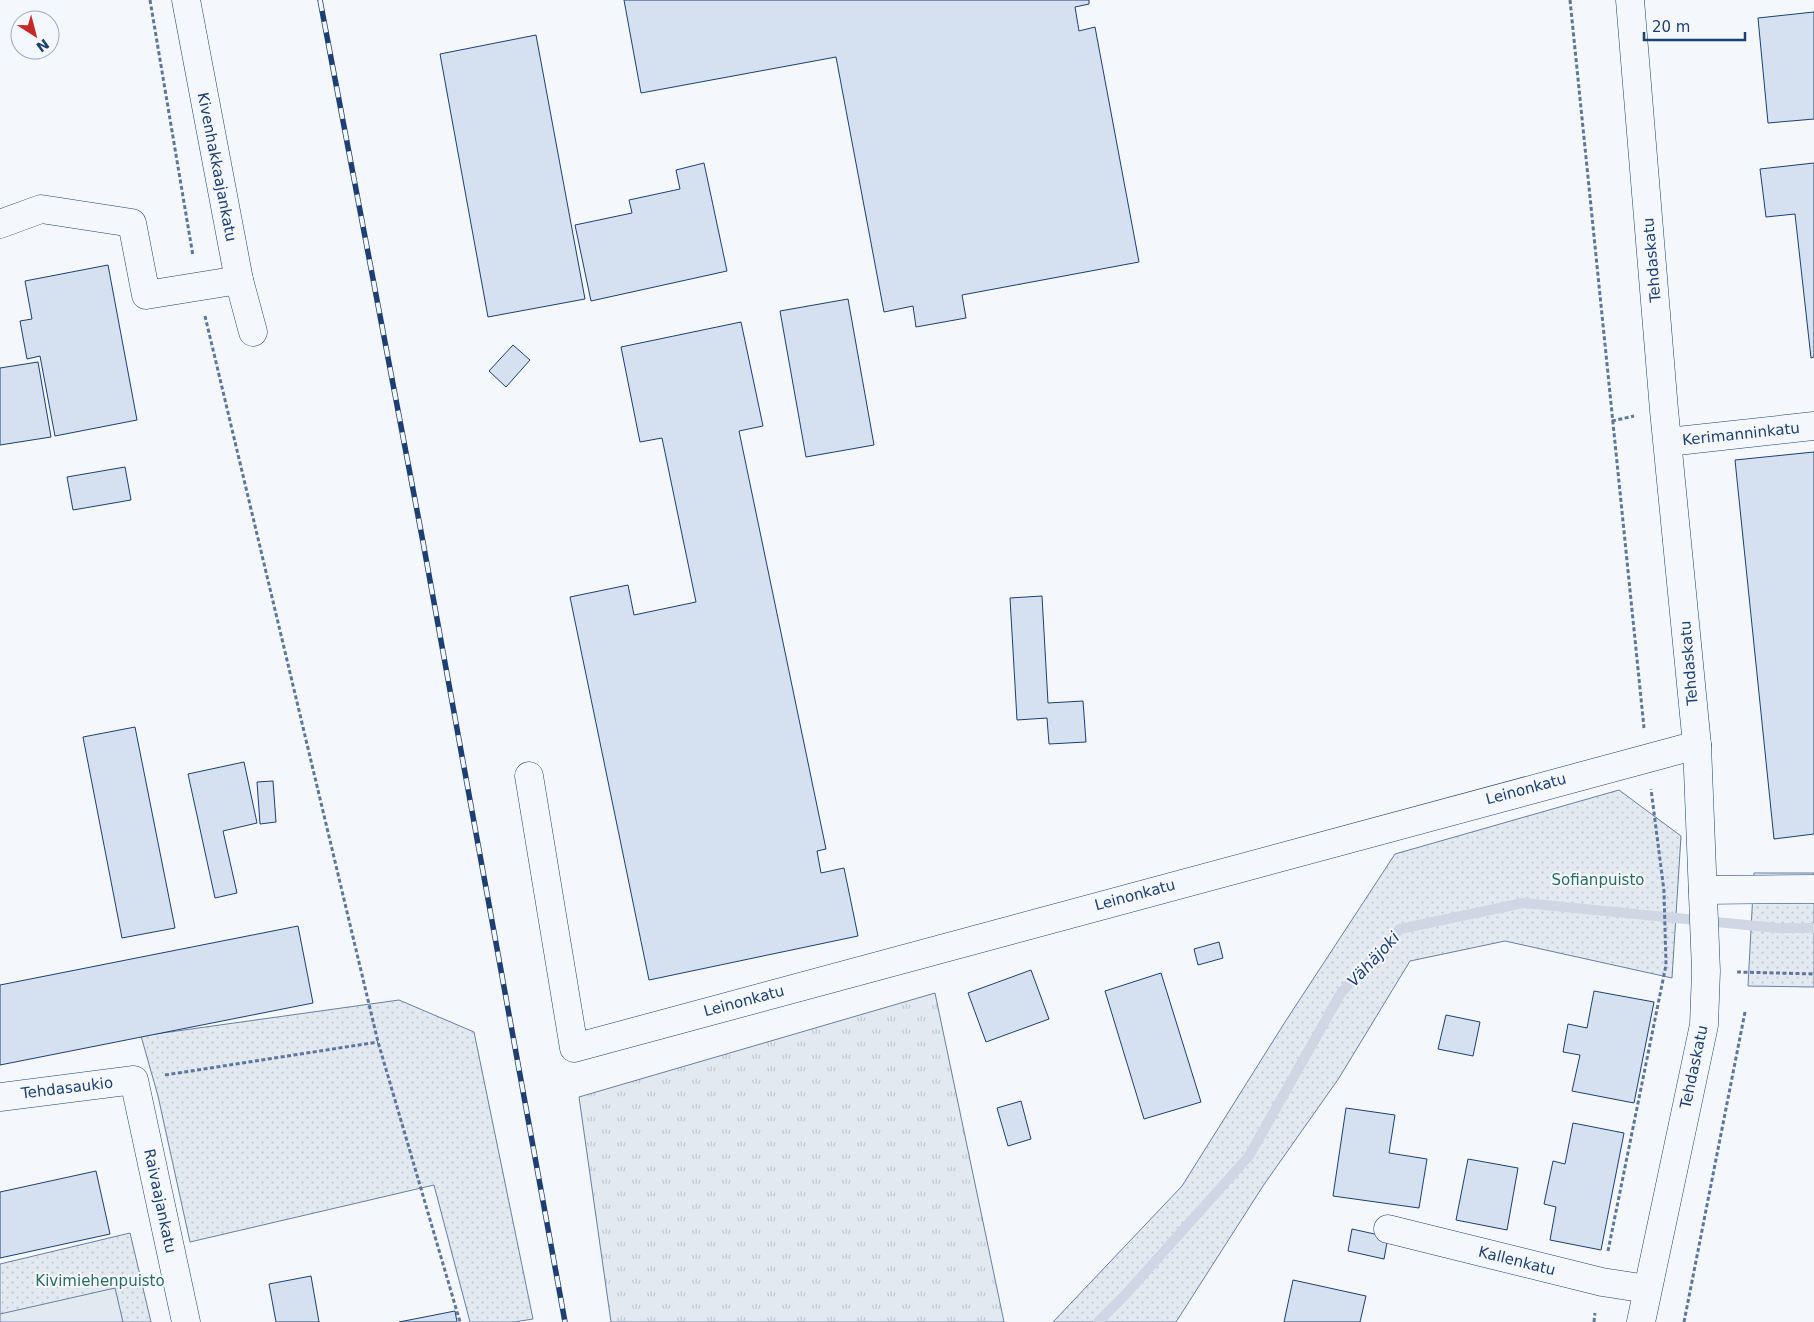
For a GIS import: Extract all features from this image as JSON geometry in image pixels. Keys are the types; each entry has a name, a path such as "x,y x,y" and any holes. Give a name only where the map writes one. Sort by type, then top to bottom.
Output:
{"street":[{"name":"Kivenhakkaajankatu","path":"186,0 239,280 253,332"},
{"name":"Tehdaskatu","path":"1630,0 1668,442 1697,744 1705,964 1704,1025 1641,1322"},
{"path":"0,224 42,209 132,223 146,295 239,280"},
{"name":"Kerimanninkatu","path":"1668,442 1814,426"},
{"name":"Leinonkatu","path":"529,776 574,1048 1697,744"},
{"path":"1703,890 1814,889"},
{"name":"Tehdasaukio","path":"0,1096 134,1080"},
{"name":"Raivaajankatu","path":"134,1080 186,1322"},
{"name":"Kallenkatu","path":"1388,1229 1602,1282 1647,1290"}],"path":[{"path":"150,0 198,286 378,1042 460,1322"},
{"path":"1570,0 1647,756 1664,891 1666,966 1594,1322"},
{"path":"1705,964 1814,974"},
{"path":"1684,1322 1745,1012"},
{"path":"134,1080 378,1042"}],"green space":[{"name":"Sofianpuisto","path":"1619,790 1681,836 1672,978 1505,941 1410,961 1339,1078 1263,1186 1176,1322 1053,1322 1182,1186 1285,1022 1395,854"},
{"path":"1754,873 1814,873 1814,987 1748,986"},
{"path":"935,993 1004,1322 611,1322 579,1097"},
{"path":"399,1000 474,1032 533,1319 514,1322 470,1322 434,1185 190,1242 158,1096 141,1036"},
{"name":"Kivimiehenpuisto","path":"130,1233 151,1322 0,1322 0,1264"},
{"path":"115,1288 123,1322 0,1322 0,1314"}],"building":[{"path":"624,0 1089,0 1089,4 1075,7 1079,31 1095,27 1139,262 962,295 966,318 916,327 913,306 884,312 836,57 641,93"},
{"path":"1814,12 1814,119 1768,123 1758,18"},
{"path":"536,35 585,299 488,317 440,54"},
{"path":"704,163 727,271 591,301 575,225 632,213 629,200 680,189 676,170"},
{"path":"1814,163 1814,357 1811,358 1795,214 1766,217 1760,169"},
{"path":"108,265 137,420 55,436 40,356 27,359 20,321 32,319 25,281"},
{"path":"848,299 874,445 806,457 780,311"},
{"path":"741,322 763,426 739,431 826,849 817,851 821,873 844,868 858,936 649,980 570,597 628,585 634,615 696,602 662,438 640,442 621,347"},
{"path":"513,345 530,360 506,387 489,371"},
{"path":"38,362 51,437 0,445 0,368"},
{"path":"1814,452 1814,834 1774,839 1735,460"},
{"path":"125,467 131,500 73,510 67,477"},
{"path":"1042,596 1048,703 1083,701 1086,742 1049,744 1047,718 1017,720 1010,598"},
{"path":"135,727 175,928 122,938 83,737"},
{"path":"244,762 257,823 223,831 237,893 215,898 188,774"},
{"path":"273,781 276,822 260,824 257,782"},
{"path":"298,926 313,1003 0,1065 0,985"},
{"path":"1219,942 1223,958 1198,965 1194,949"},
{"path":"1031,970 1049,1019 986,1042 968,993"},
{"path":"1161,973 1201,1102 1144,1119 1105,991"},
{"path":"1594,991 1654,1002 1634,1103 1572,1091 1580,1055 1563,1052 1568,1024 1587,1028"},
{"path":"1446,1015 1480,1022 1473,1056 1438,1049"},
{"path":"1021,1101 1031,1139 1008,1146 997,1108"},
{"path":"1346,1108 1395,1115 1389,1153 1427,1159 1419,1208 1333,1196"},
{"path":"1573,1123 1624,1133 1601,1250 1550,1240 1556,1207 1544,1204 1553,1161 1565,1164"},
{"path":"1468,1159 1518,1168 1507,1230 1456,1220"},
{"path":"96,1171 110,1234 0,1258 0,1192"},
{"path":"1352,1229 1388,1237 1384,1259 1348,1251"},
{"path":"311,1276 319,1322 276,1322 269,1284"},
{"path":"1293,1280 1366,1296 1360,1322 1284,1322"},
{"path":"455,1311 457,1322 399,1322"}],"waterway":[{"name":"Vähäjoki","path":"1098,1322 1125,1295 1249,1156 1341,993 1400,929 1523,903 1777,928 1814,928"}],"railway":[{"path":"320,0 423,542 565,1322"}]}
